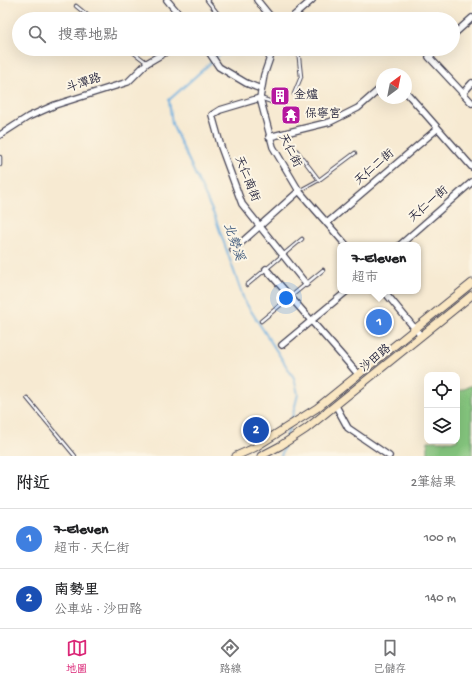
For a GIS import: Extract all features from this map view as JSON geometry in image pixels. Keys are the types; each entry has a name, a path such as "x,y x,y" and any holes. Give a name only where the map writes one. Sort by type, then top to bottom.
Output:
{"street":[{"path":"167,0 177,12"},
{"path":"257,0 266,12"},
{"path":"298,12 312,0"},
{"path":"460,29 472,18"},
{"name":"斗潭路","path":"0,135 28,117 55,105 128,82 147,63 159,56"},
{"path":"211,56 219,67 246,83 262,89"},
{"name":"天仁街","path":"271,56 260,98 269,137 282,164 299,192 343,242"},
{"path":"430,56 429,57 472,103"},
{"path":"463,92 472,84"},
{"path":"269,137 330,122 358,108 376,92"},
{"name":"天仁南街","path":"260,98 220,110 212,115 242,204 306,284"},
{"path":"412,99 472,167"},
{"name":"天仁二街","path":"327,223 437,129"},
{"name":"天仁一街","path":"403,242 472,182"},
{"path":"232,250 299,192"},
{"path":"266,269 358,374"},
{"name":"沙田路","path":"254,448 317,408 472,283"},
{"path":"282,345 344,294"},
{"path":"386,294 421,336"},
{"name":"沙田路","path":"261,456 293,438 336,406 472,296"},
{"path":"336,406 348,428 389,456"},
{"path":"236,456 254,448 256,456"}],"lane":[{"path":"207,0 216,12"},
{"path":"76,6 83,12"},
{"path":"138,56 147,63"},
{"path":"294,94 301,77 299,56"},
{"path":"260,98 276,103"},
{"path":"297,151 319,180"},
{"path":"299,192 319,180 355,153"},
{"path":"0,157 0,165"},
{"path":"247,285 302,239"},
{"path":"261,321 323,270"},
{"path":"27,398 75,456"}],"green space":[{"path":"472,385 472,456 428,456 428,444 460,444 460,391"}],"waterway":[{"name":"北勢溪","path":"218,56 169,100 172,124 215,217 244,300 294,378 298,394 291,422"},
{"name":"北勢溪","path":"286,439 289,428"},
{"name":"北勢溪","path":"281,456 284,446"}],"place":[{"name":"金爐","path":"280,96"},
{"name":"保寧宮","path":"291,115"},
{"name":"7-Eleven","path":"379,322"},
{"name":"南勢里","path":"256,430"}]}
